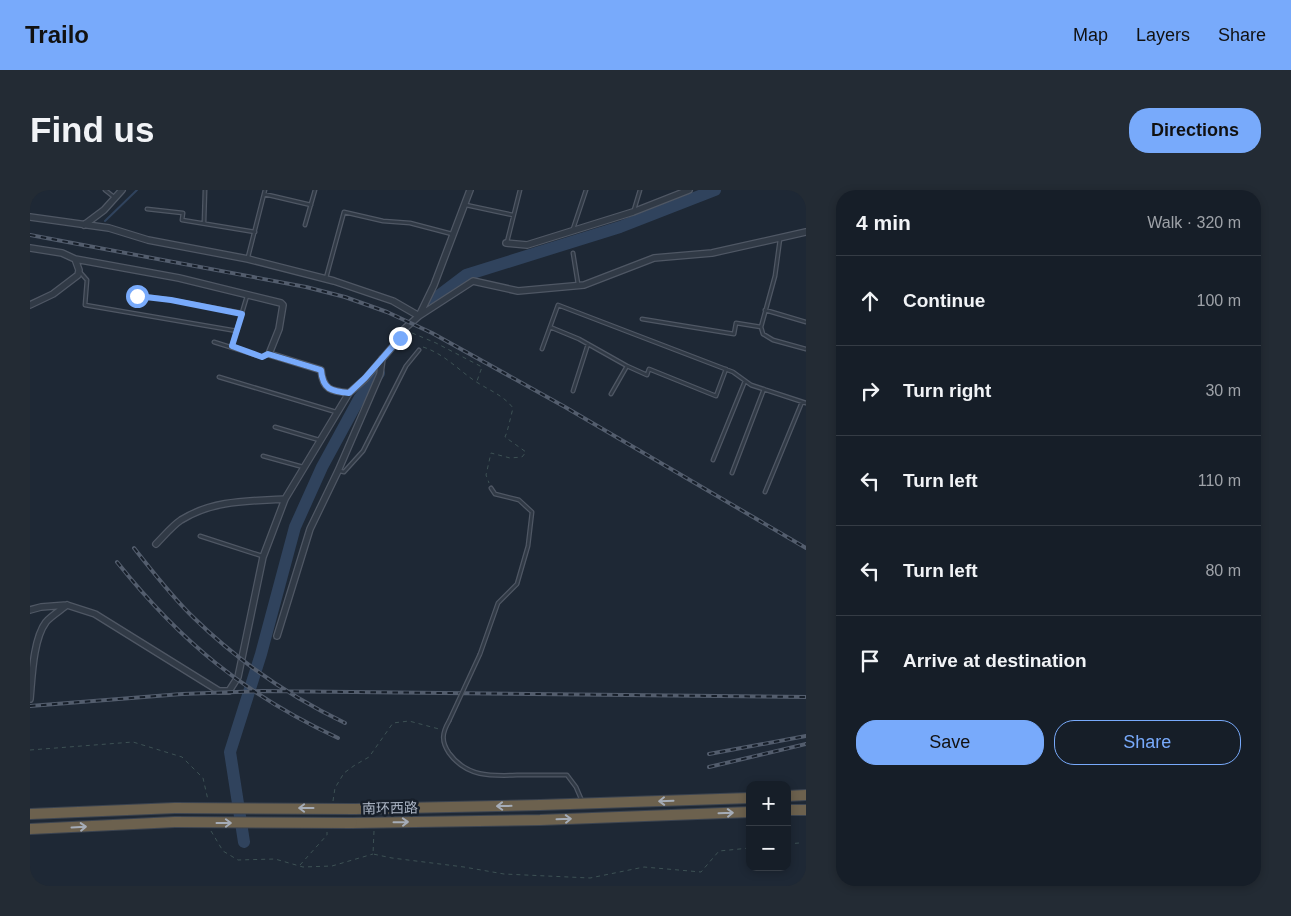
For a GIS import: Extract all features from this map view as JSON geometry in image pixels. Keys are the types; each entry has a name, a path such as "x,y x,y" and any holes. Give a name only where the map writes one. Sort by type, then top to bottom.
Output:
{"highway":[{"path":"791,796 806,795"},
{"name":"南环西路","path":"30,814 175,808 355,809 746,798"},
{"path":"791,810 806,810"},
{"name":"南环西路","path":"30,829 175,822 352,823 540,820 746,812"}],"street":[{"path":"84,225 104,210 122,190"},
{"path":"419,316 434,285 470,190"},
{"path":"506,243 527,245 633,212 690,190"},
{"path":"30,217 109,228 148,240 248,259 326,279 393,301 419,316"},
{"path":"30,610 67,605 95,614 219,691 229,691 238,677 263,557 285,499 349,393 382,359 400,338 404,329 419,316 473,281 518,291 584,285 654,258 712,253 806,232"},
{"path":"30,248 62,252 75,259 179,278 281,303 283,306 278,329 268,354 321,370 322,379 326,387 349,393"},
{"path":"30,305 53,294 78,275 79,270 75,259"},
{"path":"277,636 310,529 338,471 380,374 382,359"},
{"path":"156,544 179,522 206,508 227,502 285,499"},
{"path":"30,699 34,660 46,622 67,605"}],"lane":[{"path":"30,198 35,190"},
{"path":"105,190 115,197"},
{"path":"204,223 206,190"},
{"path":"305,225 315,190"},
{"path":"506,243 520,190"},
{"path":"573,231 586,190"},
{"path":"633,212 640,190"},
{"path":"248,259 265,192 311,205"},
{"path":"464,205 514,215"},
{"path":"147,209 183,213 182,220 255,232"},
{"path":"326,279 344,212 383,221 410,223 453,234"},
{"path":"780,238 775,276 761,327 763,334 773,340 806,349"},
{"path":"573,253 578,285"},
{"path":"79,270 87,280 85,304 236,331"},
{"path":"232,346 247,294"},
{"path":"137,296 171,300 242,314"},
{"path":"542,349 558,305 726,369 751,385 804,402 765,492"},
{"path":"765,310 806,322"},
{"path":"642,319 734,334 736,323 761,327"},
{"path":"550,327 588,344 647,375 649,369 716,396 726,369"},
{"path":"214,342 232,346 262,357 268,354"},
{"path":"573,391 588,344"},
{"path":"338,471 344,472 362,451 406,366 419,350"},
{"path":"611,394 627,366"},
{"path":"219,377 337,413"},
{"path":"713,460 745,381"},
{"path":"732,473 764,389"},
{"path":"274,427 320,441"},
{"path":"263,456 304,468"},
{"path":"491,488 496,494 519,500 532,512 528,546 517,584 498,603 480,654 444,731 444,743 455,760 466,769 486,776 566,775 576,787 582,804"},
{"path":"200,536 263,557"}],"path":[{"path":"404,329 482,367 477,382"},
{"path":"419,350 424,346 447,358 477,382 507,400 513,408 508,432 505,437 526,452 522,458 510,458 491,453 486,475 491,488"},
{"path":"332,807 335,788 344,773 369,757 393,723 410,721 444,731"},
{"path":"374,822 373,854 504,874 590,878 644,867 701,872 720,851 746,848"},
{"path":"300,866 327,835 328,826"},
{"path":"791,844 799,843"}],"waterway":[{"path":"105,221 137,190"},
{"path":"433,300 466,275 620,227 715,190"},
{"path":"244,842 230,752 261,654 295,527 322,467 359,399 379,373"}],"railway":[{"path":"30,235 306,287 345,297 387,312 432,333 565,407 806,548"},
{"path":"134,548 178,602 228,649 265,677 345,723"},
{"path":"117,562 165,617 216,664 273,703 338,738"},
{"path":"30,706 182,694 263,691 806,697"},
{"path":"709,754 806,736"},
{"path":"709,767 806,744"}],"route":[{"path":"137,296 171,300 242,314 232,346 262,357 268,354 321,370 322,379 326,387 336,391 349,393 365,378 400,338"}]}
